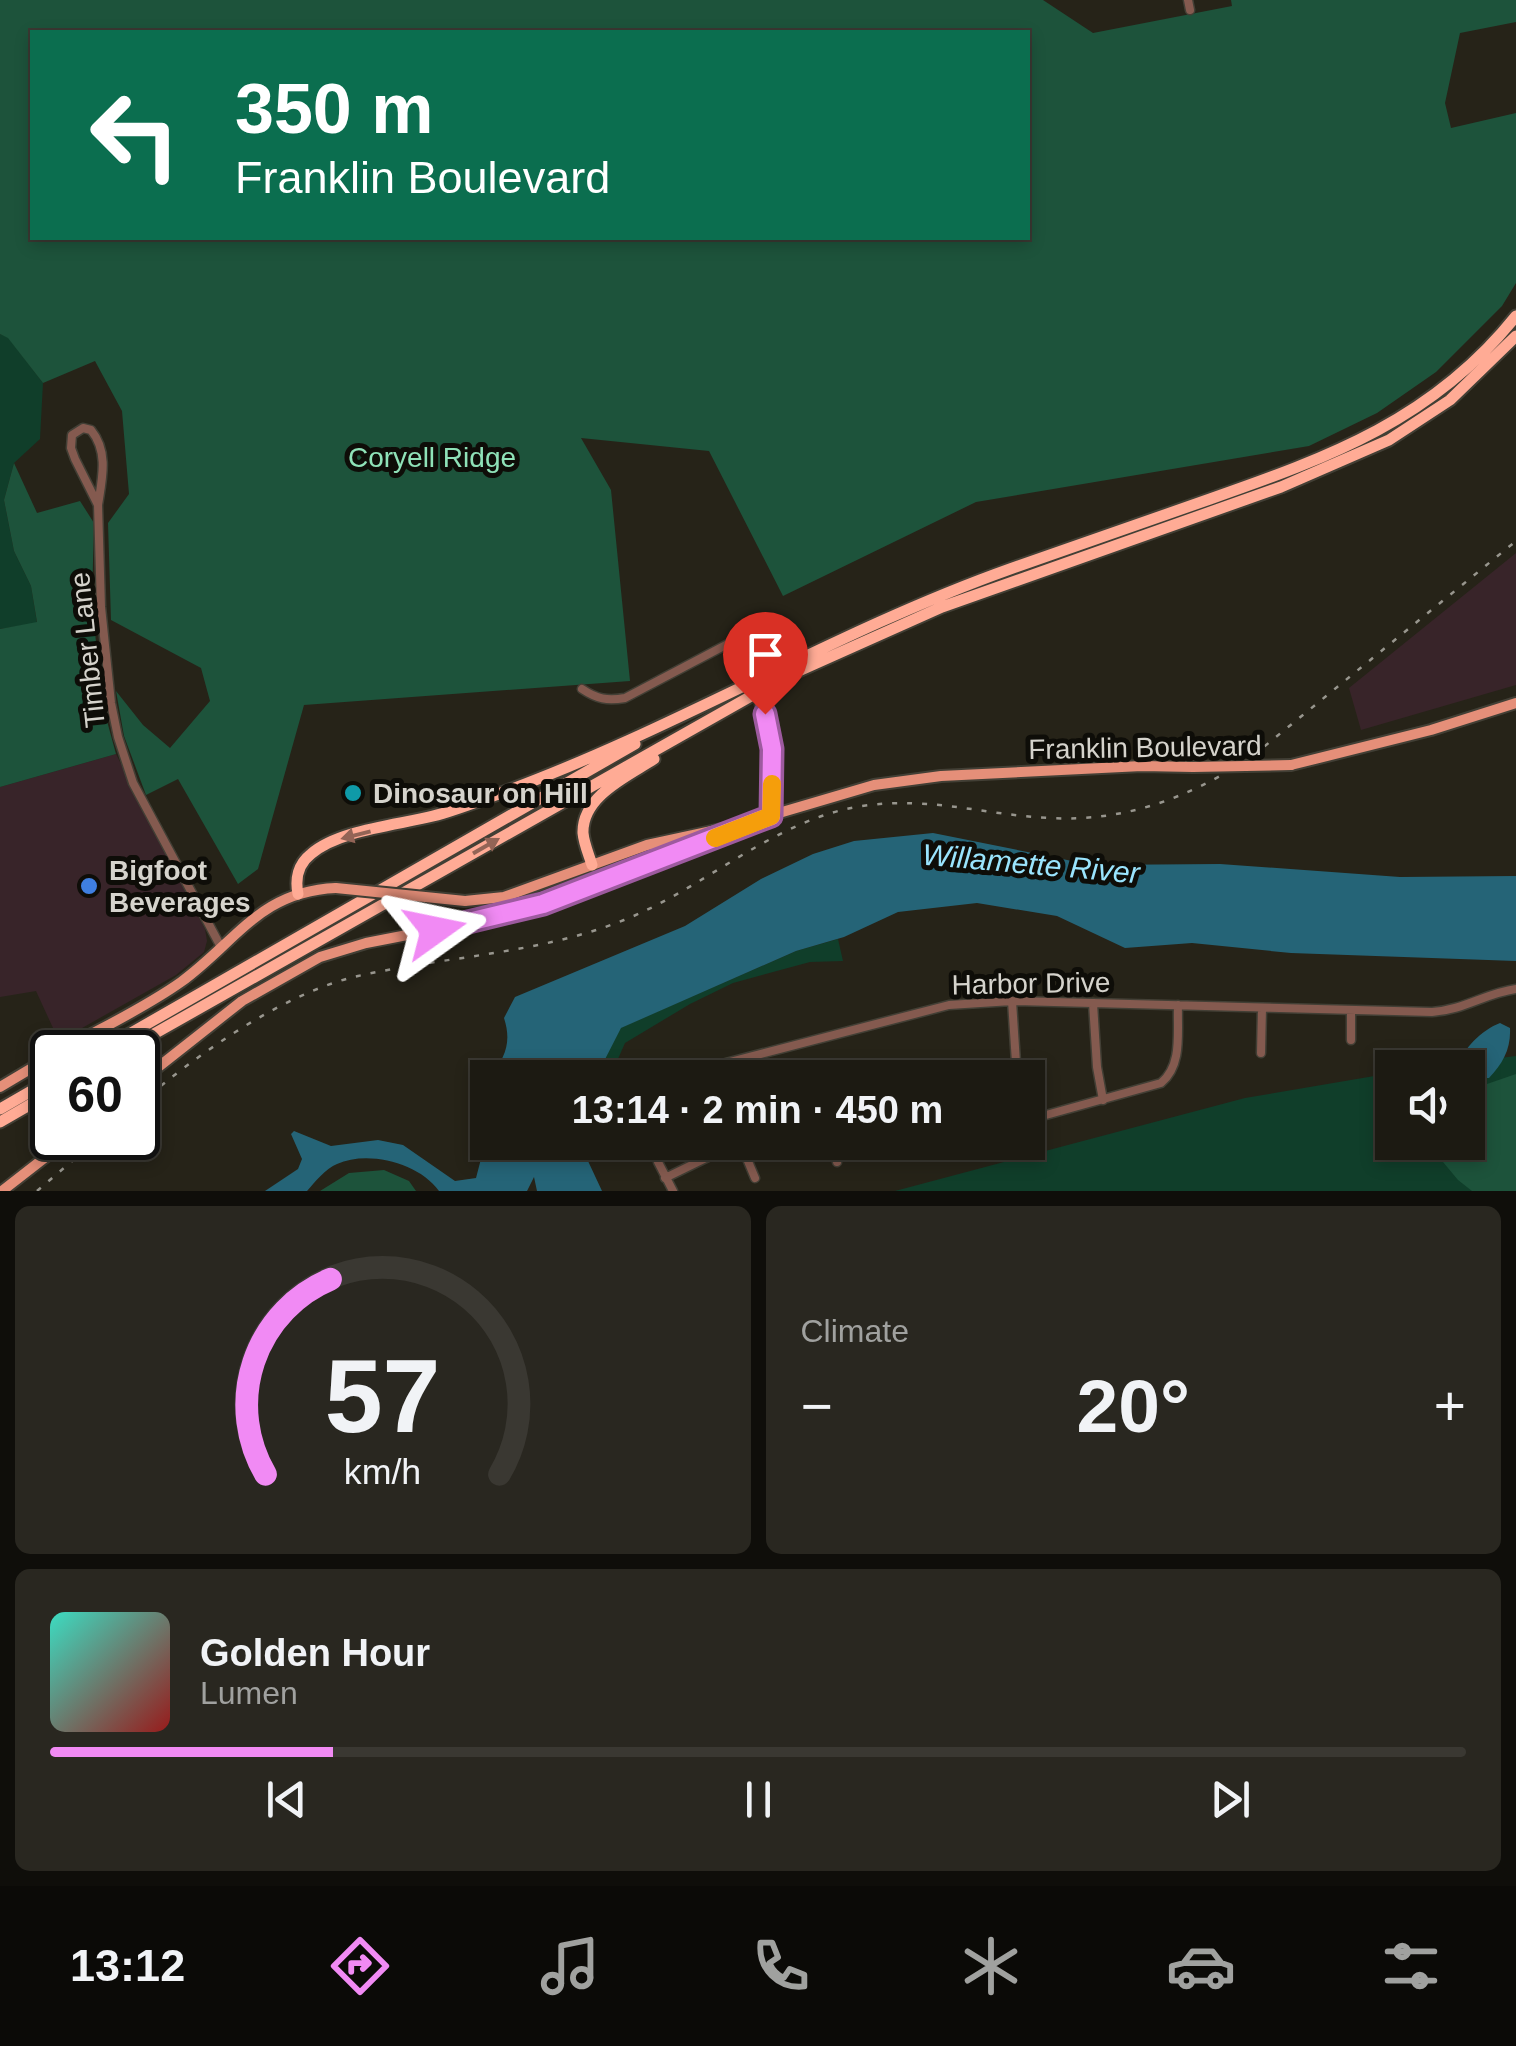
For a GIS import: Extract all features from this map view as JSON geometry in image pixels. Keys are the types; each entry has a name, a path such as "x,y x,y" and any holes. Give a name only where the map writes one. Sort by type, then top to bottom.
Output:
{"highway":[{"path":"136,1030 677,719 800,656 932,597 1294,469 1362,440 1438,394 1488,350 1516,316"},
{"path":"160,1031 741,702 846,648 942,608 1355,457 1405,431 1450,400 1516,336"},
{"path":"592,865 583,834 584,822 597,799 741,702"},
{"path":"298,894 299,869 322,846 438,815 506,791 677,719"},
{"path":"0,1109 30,1092"},
{"path":"0,1122 30,1105"}],"main road":[{"name":"Franklin Boulevard","path":"98,1030 179,984 257,914 298,894 336,888 465,902 504,896 647,845 771,816 855,790 925,777 1142,766 1291,765 1432,730 1516,703"},
{"name":"Franklin Boulevard","path":"160,1065 242,1002 320,957 543,904 771,816"},
{"path":"587,888 594,880 592,865"},
{"path":"0,1086 30,1069"},
{"path":"2,1191 42,1160"}],"street":[{"name":"Timber Lane","path":"98,505 71,448 72,435 83,428 96,434 104,469 98,505 101,607 118,737 133,782 221,948"},
{"path":"582,689 610,701 625,698 743,636"},
{"path":"726,645 742,674"},
{"path":"759,704 772,736 771,816"},
{"name":"Harbor Drive","path":"740,1060 949,1005 1012,1000 1452,1011 1492,994 1516,989"},
{"path":"1012,1000 1016,1060"},
{"path":"1092,1003 1103,1100"},
{"path":"1045,1115 1153,1087 1168,1077 1177,1056 1178,1005"},
{"path":"1261,1053 1262,1008"},
{"path":"1350,1010 1350,1040"},
{"path":"658,1160 673,1191"},
{"path":"665,1178 702,1160"},
{"path":"748,1160 755,1178"}],"shaded area":[{"path":"1516,553 1516,685 1361,730 1349,688"},
{"path":"116,754 205,929 204,952 176,975 78,1030 54,1030 36,991 0,997 0,787"}],"green space":[{"name":"Coryell Ridge","path":"0,0 1043,0 1093,33 1232,6 1231,0 1516,0 1516,22 1460,33 1445,103 1451,128 1516,113 1516,283 1502,306 1436,372 1377,413 1309,446 976,502 783,596 709,451 581,438 611,490 630,681 304,705 258,869 238,884 178,779 146,795 124,736 116,691 143,725 170,748 210,701 201,668 111,620 108,523 129,494 122,411 95,361 43,383 8,338 0,334"},
{"path":"0,334 8,337 43,383 40,439 14,463 4,500 14,551 31,586 37,623 0,629"},
{"path":"14,463 37,513 80,501 94,523 92,600 97,653 104,710 116,754 0,787 0,629 37,622 31,586 14,551 4,500"},
{"path":"838,939 843,961 810,962 733,983 625,1043 618,1060 605,1060 620,1028 796,951"},
{"path":"1516,1056 1516,1191 895,1191 1012,1160 1045,1160 1045,1151 1245,1098 1375,1076 1375,1160 1485,1160 1485,1060"},
{"path":"1516,1074 1516,1191 1472,1191 1439,1160 1485,1160 1487,1084"},
{"path":"384,1170 409,1181 416,1191 320,1191 349,1173"}],"water":[{"name":"Willamette River","path":"933,833 1092,865 1220,864 1400,877 1516,876 1516,961 1291,953 1192,943 1125,948 1057,916 977,903 898,912 844,937 796,951 621,1028 605,1060 501,1060 507,1035 504,1018 515,997 685,926 761,879 813,854 854,841"},
{"path":"1500,1023 1510,1028 1509,1043 1502,1061 1485,1078 1485,1050 1466,1050"},
{"path":"294,1131 331,1146 378,1140 403,1145 455,1181 476,1178 481,1160 588,1160 602,1191 537,1191 534,1177 527,1191 439,1191 406,1166 363,1158 333,1166 307,1191 265,1191 298,1169 302,1159 291,1134"}],"railway":[{"path":"160,1087 242,1028 329,984 592,931 654,906 770,839 830,813 862,806 911,803 1078,818 1130,811 1179,796 1249,759 1516,541"},
{"path":"37,1191 73,1160"}],"slow traffic":[{"path":"715,838 771,816 772,784"}],"place":[{"name":"Dinosaur on Hill","path":"353,793"},
{"name":"Bigfoot Beverages","path":"89,886"}],"route":[{"path":"435,930 543,904 771,816 772,736 765,714"}]}
